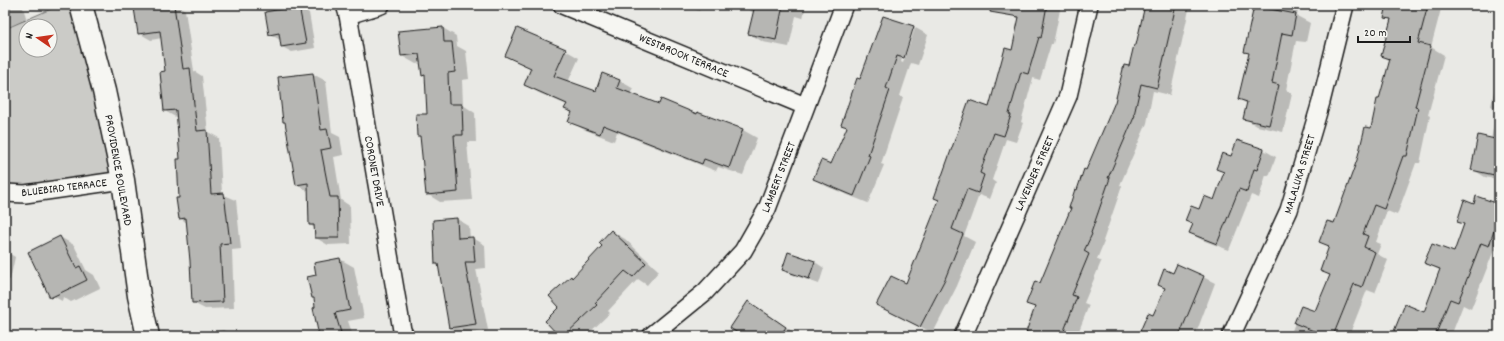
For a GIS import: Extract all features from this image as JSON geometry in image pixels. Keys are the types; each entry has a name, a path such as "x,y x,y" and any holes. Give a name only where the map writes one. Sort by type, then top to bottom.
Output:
{"main road":[{"name":"PROVIDENCE BOULEVARD","path":"81,5 104,91 122,180 139,296 148,336"}],"street":[{"path":"347,10 381,5"},
{"name":"WESTBROOK TERRACE","path":"562,5 805,106"},
{"name":"LAMBERT STREET","path":"659,334 705,292 743,251 767,209 844,5"},
{"name":"LAVENDER STREET","path":"963,336 1068,96 1089,5"},
{"name":"MALALUKA STREET","path":"1231,336 1289,210 1321,102 1345,5"},
{"name":"CORONET DRIVE","path":"347,10 401,322 405,336"},
{"name":"BLUEBIRD TERRACE","path":"5,192 25,194 122,180"}],"shaded area":[{"path":"60,5 70,5 94,93 111,173 24,185 5,184 5,29 18,23 18,58 58,58 58,18 30,18"}],"building":[{"path":"152,5 174,5 183,69 190,68 197,131 207,130 211,194 224,193 230,243 220,244 223,302 192,303 186,218 179,219 176,198 179,198 177,159 180,159 176,110 164,111 160,72 165,71 160,31 138,34 134,8"},
{"path":"755,5 783,5 776,40 748,34"},
{"path":"991,5 1047,5 1041,38 1039,37 1028,74 1021,72 1009,114 1011,115 1004,136 994,133 980,173 984,175 978,193 967,189 952,229 963,234 945,279 920,327 876,305 891,276 906,283 939,200 934,198 969,100 989,107 1005,48 1012,50 1019,17 990,12"},
{"path":"1145,5 1176,5 1157,88 1141,84 1135,115 1108,178 1110,178 1091,233 1092,234 1084,251 1089,254 1072,295 1077,297 1062,336 1036,336 1026,332 1035,307 1026,304 1035,281 1040,283 1071,208 1069,208 1075,189 1077,190 1084,169 1086,170 1115,102 1124,65 1129,66 1134,45 1136,45"},
{"path":"1387,5 1428,5 1418,43 1431,46 1415,107 1418,108 1407,156 1403,156 1384,209 1374,205 1363,234 1368,236 1364,247 1375,252 1362,287 1354,284 1333,336 1326,336 1294,323 1301,306 1315,311 1330,275 1320,271 1329,246 1319,242 1327,221 1334,223 1357,160 1365,127 1371,128 1377,99 1379,99 1390,59 1381,56 1391,19 1384,18"},
{"path":"299,6 306,43 281,47 279,33 269,35 265,12"},
{"path":"1254,6 1296,14 1292,35 1282,33 1272,83 1279,85 1269,125 1243,119 1247,102 1238,99 1249,53 1244,52"},
{"path":"883,16 914,26 904,58 897,56 886,88 890,90 868,155 870,156 854,196 813,179 821,160 831,164 847,127 841,125 857,78 860,79"},
{"path":"443,27 444,42 452,42 455,72 448,73 449,104 462,104 463,135 454,135 458,192 426,195 420,136 417,136 416,114 427,114 425,75 422,76 419,54 401,56 398,31"},
{"path":"517,28 566,49 554,76 596,91 602,73 620,80 617,88 659,104 661,99 697,114 697,112 743,129 729,168 704,159 702,164 603,125 600,134 568,122 572,112 564,109 567,104 524,85 531,68 505,56"},
{"path":"313,73 321,130 327,129 331,148 321,150 330,197 338,197 339,238 315,238 314,225 309,225 308,183 296,185 285,122 283,122 278,77"},
{"path":"1478,135 1499,140 1499,176 1471,170"},
{"path":"1237,140 1264,149 1257,170 1254,169 1247,192 1239,189 1217,244 1189,233 1193,224 1185,221 1191,206 1199,209 1204,196 1214,200 1224,172 1216,169 1222,153 1231,156"},
{"path":"1476,196 1499,204 1499,215 1489,246 1481,243 1458,302 1450,299 1435,336 1392,336 1405,304 1424,312 1440,269 1424,263 1432,244 1454,252 1464,224 1457,222 1464,200 1474,204"},
{"path":"457,218 458,238 473,237 475,262 465,262 476,324 449,328 438,264 435,264 433,220"},
{"path":"611,230 646,263 633,277 625,271 595,303 597,305 564,336 559,336 545,321 559,307 549,296 571,276 572,278 602,246 599,243"},
{"path":"60,236 76,268 80,266 87,280 50,298 28,252"},
{"path":"788,252 815,261 809,279 782,270"},
{"path":"340,258 350,310 335,313 342,336 319,336 313,308 315,307 314,298 312,298 307,277 316,275 314,263"},
{"path":"1177,264 1204,276 1179,336 1138,336 1148,313 1153,315 1165,288 1158,285 1164,269 1173,273"},
{"path":"748,301 786,327 780,336 742,336 730,328"}]}
